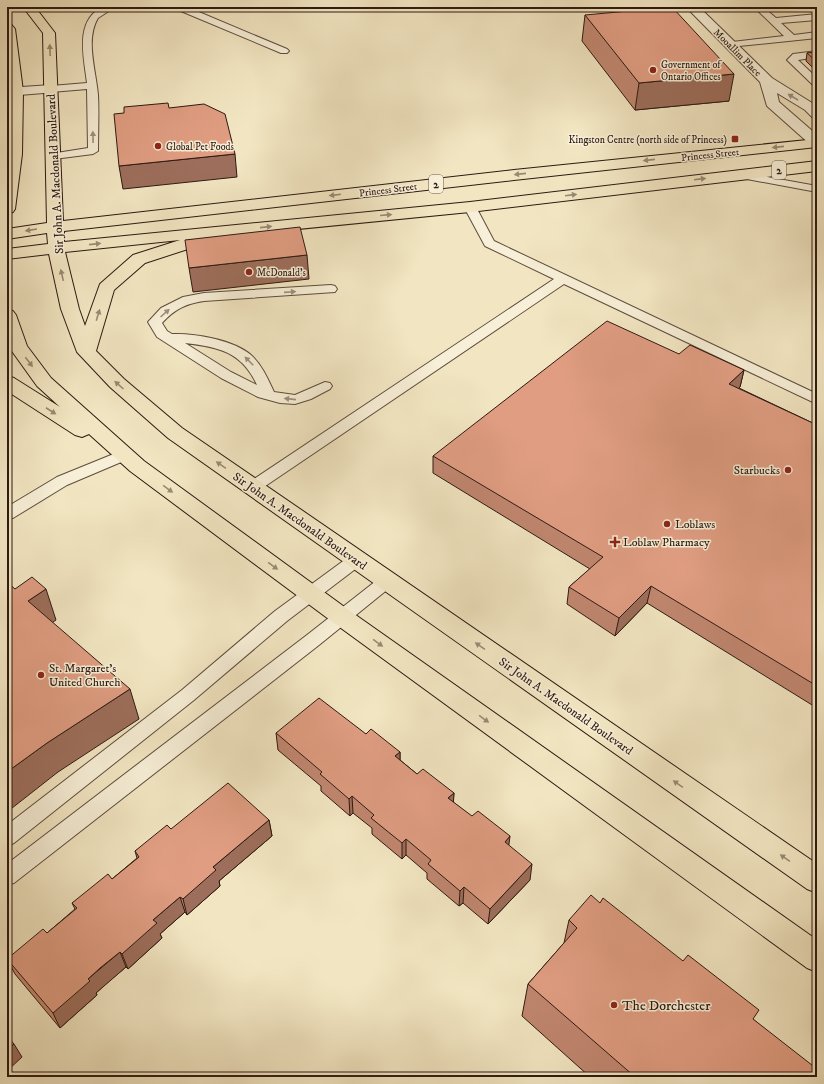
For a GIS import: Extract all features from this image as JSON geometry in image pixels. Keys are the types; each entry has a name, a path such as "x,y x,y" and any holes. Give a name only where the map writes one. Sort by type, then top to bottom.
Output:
{"main road":[{"name":"Sir John A. Macdonald Boulevard","path":"29,7 49,33 56,249 70,309 86,352 117,383 175,433 817,880"},
{"path":"7,26 9,29 12,92 11,151 7,209"},
{"name":"Princess Street","path":"7,234 55,227 514,175 817,143"},
{"name":"Princess Street","path":"7,254 470,207 817,166"},
{"path":"86,352 106,288 139,259 227,231"},
{"path":"7,314 18,347 44,382 129,461"},
{"path":"7,382 129,461 342,617 817,958"}],"street":[{"name":"Mooallim Place","path":"692,7 767,81 810,107 817,114"},
{"name":"Mooallim Place","path":"767,81 772,103 817,143"},
{"path":"12,92 51,89"}],"lane":[{"path":"54,156 94,151 92,86 89,68 88,31 92,19 99,12 111,7"},
{"path":"179,7 284,51"},
{"path":"758,7 792,38"},
{"path":"774,21 817,17"},
{"path":"732,45 817,36"},
{"path":"817,54 796,56 792,60 817,83"},
{"path":"51,89 92,86"},
{"path":"740,175 817,189"},
{"path":"470,207 488,243 817,400"},
{"path":"253,488 562,279"},
{"path":"326,386 296,400 268,395 243,386 162,334 155,322 166,311 183,301 204,297 331,289"},
{"path":"167,337 217,344 241,354 254,366 268,395"},
{"path":"7,514 62,481 129,461"},
{"path":"7,837 188,695 281,616 356,560"},
{"path":"7,876 387,581"}],"building":[{"path":"672,7 734,74 639,83 585,15"},
{"path":"817,52 817,62 807,53"},
{"path":"168,103 169,108 204,104 225,114 235,154 119,166 114,114 124,113 124,107"},
{"path":"300,227 307,255 189,268 185,240"},
{"name":"Loblaws","path":"607,321 679,354 690,345 744,370 729,384 817,425 817,686 651,586 619,618 569,587 603,557 433,456"},
{"path":"32,577 46,589 28,601 130,689 47,743 7,772 7,582 15,589"},
{"path":"319,698 366,734 371,729 400,752 395,756 417,774 423,769 454,793 448,798 472,816 478,811 510,836 505,842 532,864 490,909 464,887 460,891 428,864 431,860 406,839 402,843 371,818 374,815 352,796 349,799 320,774 322,772 276,733"},
{"path":"228,783 269,820 213,867 216,870 183,899 180,897 153,920 157,923 122,954 120,952 100,968 88,979 90,981 53,1013 7,959 43,929 47,933 77,908 72,903 108,874 112,879 139,857 135,851 167,825 171,829"},
{"name":"The Dorchester","path":"591,895 600,903 603,898 683,961 688,955 759,1010 753,1019 817,1069 817,1077 634,1077 528,984 577,928 569,920"},
{"path":"7,1036 14,1044 7,1050"}],"place":[{"name":"Government of Ontario Offices","path":"653,70"},
{"name":"Kingston Centre (north side of Princess)","path":"735,139"},
{"name":"Global Pet Foods","path":"158,146"},
{"name":"McDonald's","path":"249,272"},
{"name":"Starbucks","path":"788,470"},
{"name":"Loblaws","path":"667,524"},
{"name":"Loblaw Pharmacy","path":"615,542"},
{"name":"St. Margaret's United Church","path":"41,675"},
{"name":"The Dorchester","path":"614,1005"}]}
